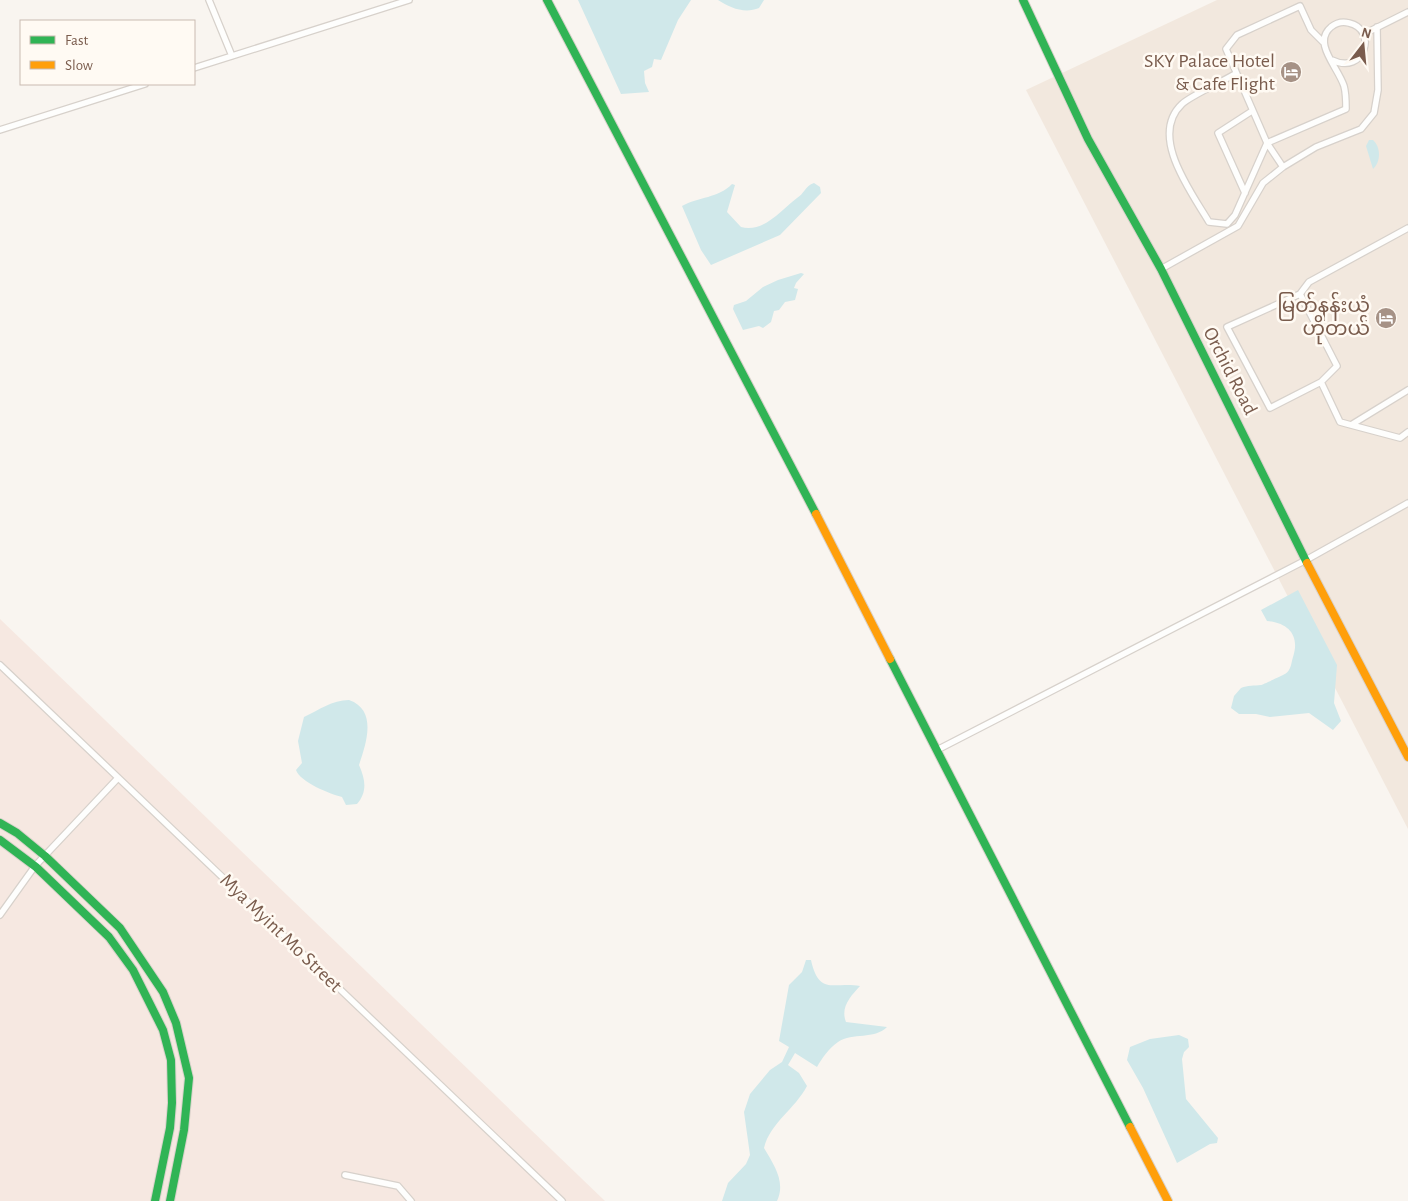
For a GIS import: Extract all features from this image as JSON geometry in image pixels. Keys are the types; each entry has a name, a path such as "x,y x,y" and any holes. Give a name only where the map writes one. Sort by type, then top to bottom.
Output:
{"main road":[{"path":"546,0 937,750 1168,1201"},
{"name":"Orchid Road","path":"1023,0 1088,139 1161,269 1306,560 1408,757"},
{"path":"0,823 17,833 45,856 120,928 163,992 176,1023 189,1078 184,1130 170,1201"},
{"path":"0,840 35,866 109,937 133,970 162,1030 171,1060 172,1103 170,1128 155,1201"}],"street":[{"path":"209,0 232,56"},
{"path":"195,68 410,0"},
{"path":"1283,167 1267,143 1235,74 1226,49 1237,35 1300,6 1311,30 1323,42"},
{"path":"1364,34 1408,12"},
{"path":"1235,74 1181,104 1171,123 1169,139 1173,159 1209,222 1227,224 1236,214 1267,143 1346,109 1344,87 1332,60 1324,49 1323,42 1328,29 1340,22 1354,24 1364,34 1365,47 1358,59 1345,64 1332,60"},
{"path":"1161,269 1238,226 1263,182 1283,167 1316,147 1361,129 1374,113 1378,90 1377,27"},
{"path":"0,130 142,85"},
{"path":"1245,193 1218,134 1252,111"},
{"path":"1300,294 1337,366 1320,382 1270,408 1227,327 1300,294 1309,282 1408,228"},
{"path":"1320,382 1340,422 1400,438 1408,432"},
{"path":"1351,425 1408,390"},
{"path":"937,750 1306,560 1408,504"},
{"name":"Mya Myint Mo Street","path":"0,666 562,1201"},
{"path":"0,915 35,866 118,778"},
{"path":"345,1175 398,1186 411,1201"}],"shaded area":[{"path":"1217,0 1408,0 1408,829 1026,90"},
{"path":"0,619 605,1201 0,1201"}],"water":[{"path":"578,0 691,0 678,20 661,60 654,59 652,67 644,71 645,83 649,92 621,94"},
{"path":"718,0 764,0 759,8 743,10 733,8"},
{"path":"1369,140 1373,140 1376,143 1379,150 1379,159 1373,169 1366,146"},
{"path":"814,183 820,187 821,193 780,235 711,265 701,250 682,206 715,195 732,184 735,185 727,212 741,227 757,227 772,219"},
{"path":"801,273 804,274 794,288 798,289 795,300 785,302 779,310 774,311 771,322 763,328 759,326 743,330 733,309 734,305 746,301 763,287"},
{"path":"1298,590 1337,665 1334,703 1341,721 1333,730 1309,713 1270,717 1256,714 1239,714 1231,708 1234,696 1241,688 1262,685 1285,674 1290,669 1295,650 1294,637 1287,628 1275,622 1267,621 1261,610"},
{"path":"349,700 364,711 368,728 359,765 364,780 363,794 357,804 346,805 342,797 309,783 296,770 302,763 298,741 304,717 331,704"},
{"path":"806,960 811,960 814,972 823,983 829,985 860,986 845,1007 846,1022 887,1027 870,1035 850,1037 838,1042 826,1053 817,1067 795,1053 788,1065 799,1073 807,1086 796,1102 777,1123 764,1148 778,1174 780,1187 777,1201 722,1201 728,1183 746,1164 750,1155 744,1112 750,1094 770,1070 782,1062 789,1047 779,1041 789,985 802,972"},
{"path":"1179,1035 1188,1039 1189,1047 1184,1052 1182,1059 1186,1099 1218,1138 1217,1143 1210,1144 1177,1163 1143,1088 1127,1060 1130,1047 1150,1039"}],"traffic: fast":[{"path":"547,0 816,514"},
{"path":"1023,0 1088,139 1161,269 1307,563"},
{"path":"890,659 1130,1127"},
{"path":"0,823 17,833 45,856 120,928 163,992 176,1023 189,1078 184,1130 170,1201"},
{"path":"0,840 36,867 109,937 133,970 163,1030 171,1060 172,1103 170,1128 155,1201"}],"traffic: slow":[{"path":"816,514 890,659"},
{"path":"1307,563 1408,757"},
{"path":"1130,1127 1168,1201"}],"place":[{"name":"SKY Palace Hotel & Cafe Flight","path":"1291,72"},
{"name":"မြတ်နန်းယုံ ဟိုတယ်","path":"1386,318"}]}
